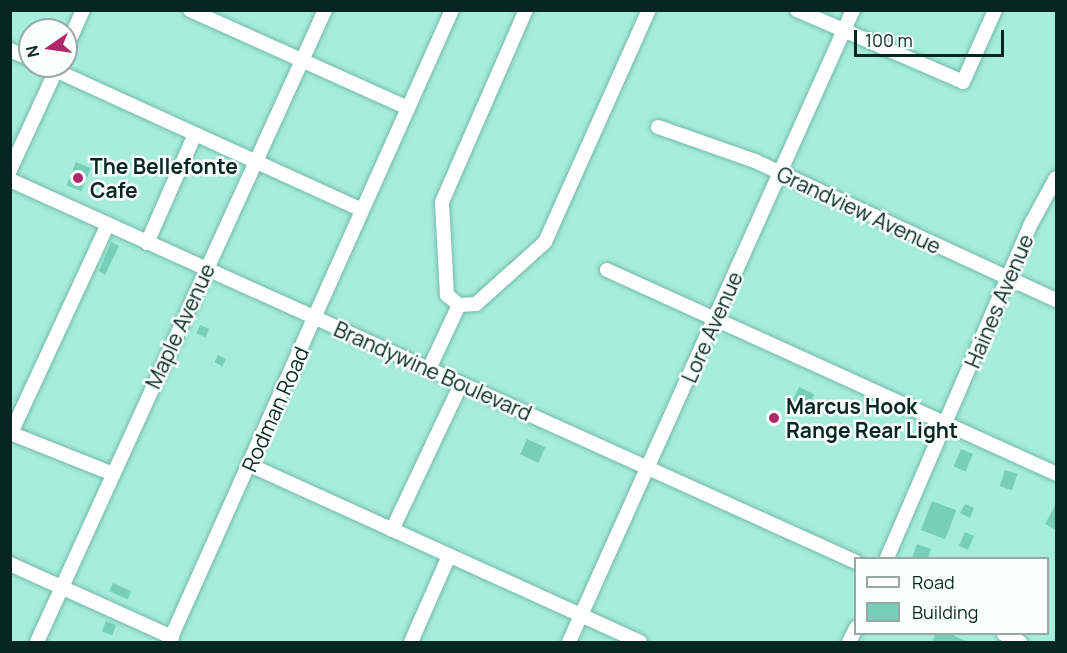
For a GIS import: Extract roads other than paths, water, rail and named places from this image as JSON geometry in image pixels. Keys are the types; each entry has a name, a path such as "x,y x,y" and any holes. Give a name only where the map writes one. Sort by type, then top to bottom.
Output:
{"street":[{"path":"190,10 408,108"},
{"name":"Maple Avenue","path":"37,642 325,10"},
{"name":"Rodman Road","path":"170,640 452,10"},
{"path":"526,10 442,202 447,295 459,305 476,304 545,242 649,10"},
{"path":"797,10 963,82 994,10"},
{"name":"Lore Avenue","path":"569,642 853,10"},
{"path":"10,170 48,78"},
{"path":"76,78 362,210"},
{"name":"Grandview Avenue","path":"658,127 738,154 1056,300"},
{"path":"147,243 195,134"},
{"name":"Haines Avenue","path":"887,557 1008,278 1056,178"},
{"name":"Brandywine Boulevard","path":"10,180 854,562"},
{"path":"108,224 11,433 113,474"},
{"path":"607,270 1056,474"},
{"path":"429,369 459,305"},
{"path":"392,530 461,384"},
{"path":"250,465 640,642"},
{"path":"411,642 449,556"},
{"path":"10,564 170,640"}],"place":[{"name":"The Bellefonte Cafe","path":"78,178"},
{"name":"Marcus Hook Range Rear Light","path":"774,418"}]}
